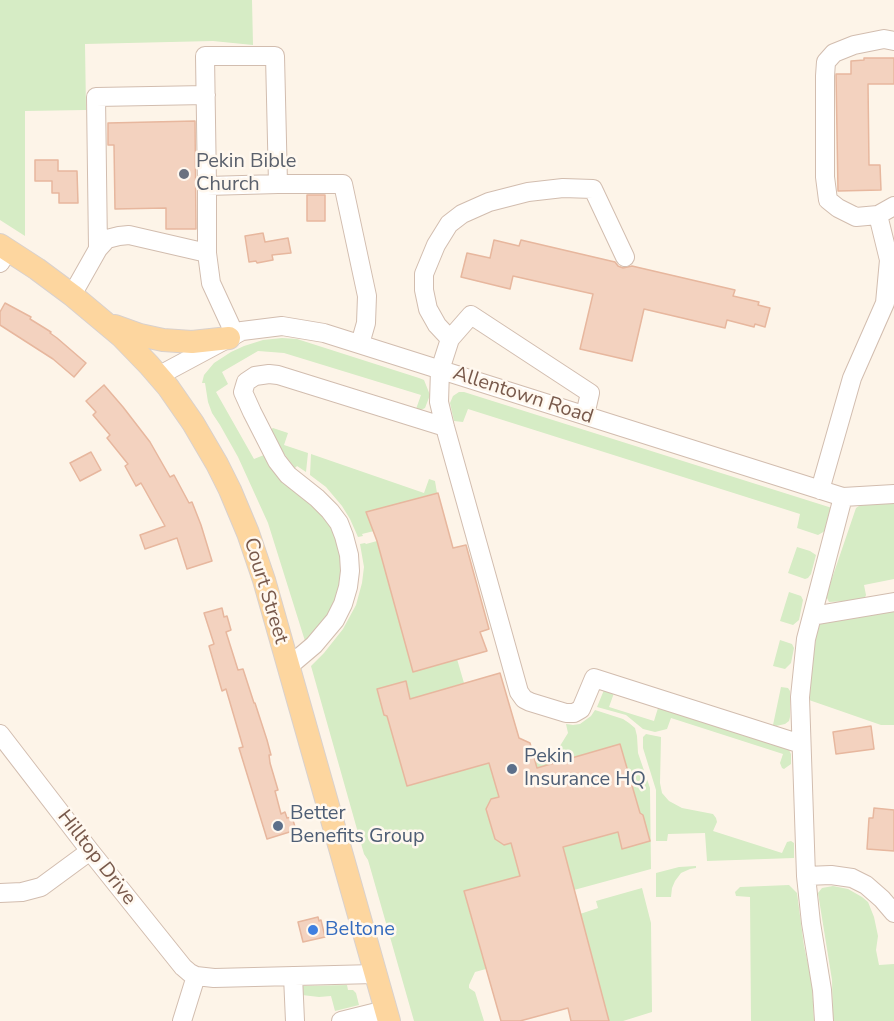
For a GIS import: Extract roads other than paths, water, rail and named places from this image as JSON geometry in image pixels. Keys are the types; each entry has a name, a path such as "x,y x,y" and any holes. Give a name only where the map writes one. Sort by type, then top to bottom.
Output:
{"main road":[{"name":"Court Street","path":"3,253 38,269 72,295 106,323 158,375 193,423 230,489 264,580 387,1015"},
{"path":"106,323 163,340 192,342 232,337"}],"street":[{"path":"894,41 884,39 854,45 834,53 826,62 825,76 825,177 828,200 856,217 878,215 894,206"},
{"path":"232,337 211,283 207,253 205,56 275,56 278,184"},
{"path":"98,249 96,97 206,95"},
{"path":"207,186 344,184 367,296 366,323 360,344"},
{"path":"450,339 437,325 428,309 424,290 424,274 436,245 449,224 462,214 489,201 528,192 563,188 593,189 625,257"},
{"path":"820,489 852,378 885,303 890,244 878,215"},
{"path":"72,295 98,249 107,239 129,235 207,253"},
{"path":"585,415 590,393 471,315 450,339 440,370 439,402 519,692 524,699 530,702 566,713 574,713 581,709 594,678 801,744"},
{"name":"Allentown Road","path":"158,375 242,331 282,326 324,333 843,497 894,494"},
{"path":"288,667 314,645 335,620 344,604 351,571 349,555 339,523 330,511 288,475 277,461 243,392 246,382 255,376 278,375 445,427"},
{"path":"824,1021 822,990 806,876 800,697 806,639 843,497"},
{"path":"812,616 894,602"},
{"name":"Hilltop Drive","path":"0,734 183,967 196,976"},
{"path":"0,893 22,892 41,886 90,851"},
{"path":"806,876 831,875 852,878 866,885 894,913"},
{"path":"182,1021 196,976 214,978 375,974"},
{"path":"292,976 295,1021"},
{"path":"341,1021 387,1015"}],"place":[{"name":"Pekin Bible Church","path":"184,174"},
{"name":"Pekin Insurance HQ","path":"512,769"},
{"name":"Better Benefits Group","path":"278,826"},
{"name":"Beltone","path":"313,930"}]}
